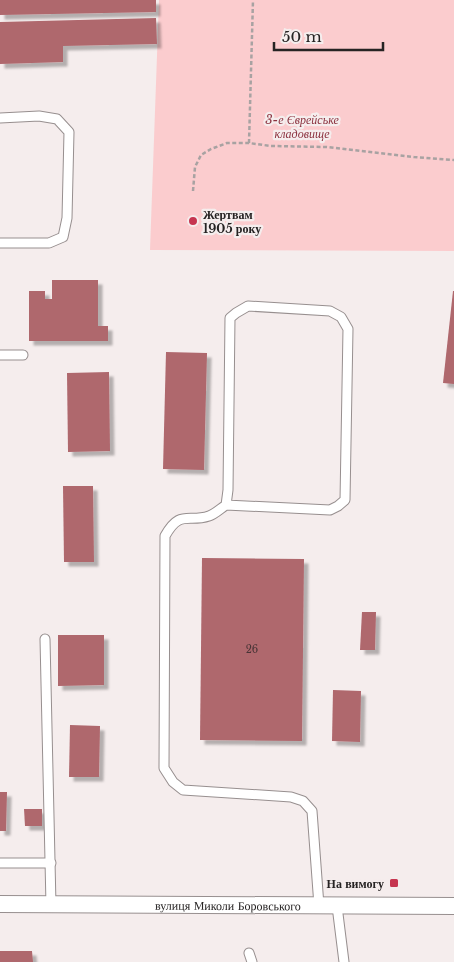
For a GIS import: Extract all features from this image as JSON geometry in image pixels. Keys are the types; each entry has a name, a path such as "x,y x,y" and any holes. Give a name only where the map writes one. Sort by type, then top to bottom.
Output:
{"street":[{"name":"вулиця Миколи Боровського","path":"0,904 454,906"}],"lane":[{"path":"0,118 39,116 58,119 69,132 67,218 64,237 49,243 0,243"},
{"path":"226,505 228,490 230,318 248,306 330,310 341,317 348,329 345,500 330,510 226,505 209,516 182,518 170,526 165,536 164,768 173,782 183,790 291,797 303,801 312,811 320,906"},
{"path":"0,355 23,356"},
{"path":"45,638 51,905"},
{"path":"0,863 51,864"},
{"path":"337,906 344,962"},
{"path":"249,953 252,962"}],"path":[{"path":"249,142 253,0"},
{"path":"193,191 195,167 201,155 211,149 227,144 249,142 272,146 327,147 414,158 454,160"}],"green space":[{"name":"3-е Єврейське кладовище","path":"159,0 454,0 454,251 150,250"}],"building":[{"path":"0,0 156,0 156,12 0,15"},
{"path":"156,18 157,44 63,46 63,62 0,64 0,22"},
{"path":"52,280 98,280 98,326 108,326 108,341 29,341 29,291 45,291 45,299 52,299"},
{"path":"454,291 454,384 443,383"},
{"path":"166,352 207,353 204,470 163,469"},
{"path":"109,372 110,451 68,452 67,373"},
{"path":"63,486 93,486 94,562 64,562"},
{"path":"202,558 304,559 302,741 200,740"},
{"path":"362,612 376,612 375,650 360,650"},
{"path":"58,635 104,635 104,685 58,686"},
{"path":"333,690 361,691 360,742 332,741"},
{"path":"70,725 100,726 99,777 69,777"},
{"path":"0,792 7,792 6,831 0,831"},
{"path":"24,809 42,809 42,826 25,826"},
{"path":"0,951 32,951 33,962 0,962"}],"place":[{"name":"Жертвам 1905 року","path":"193,221"},
{"name":"На вимогу","path":"394,883"}]}
